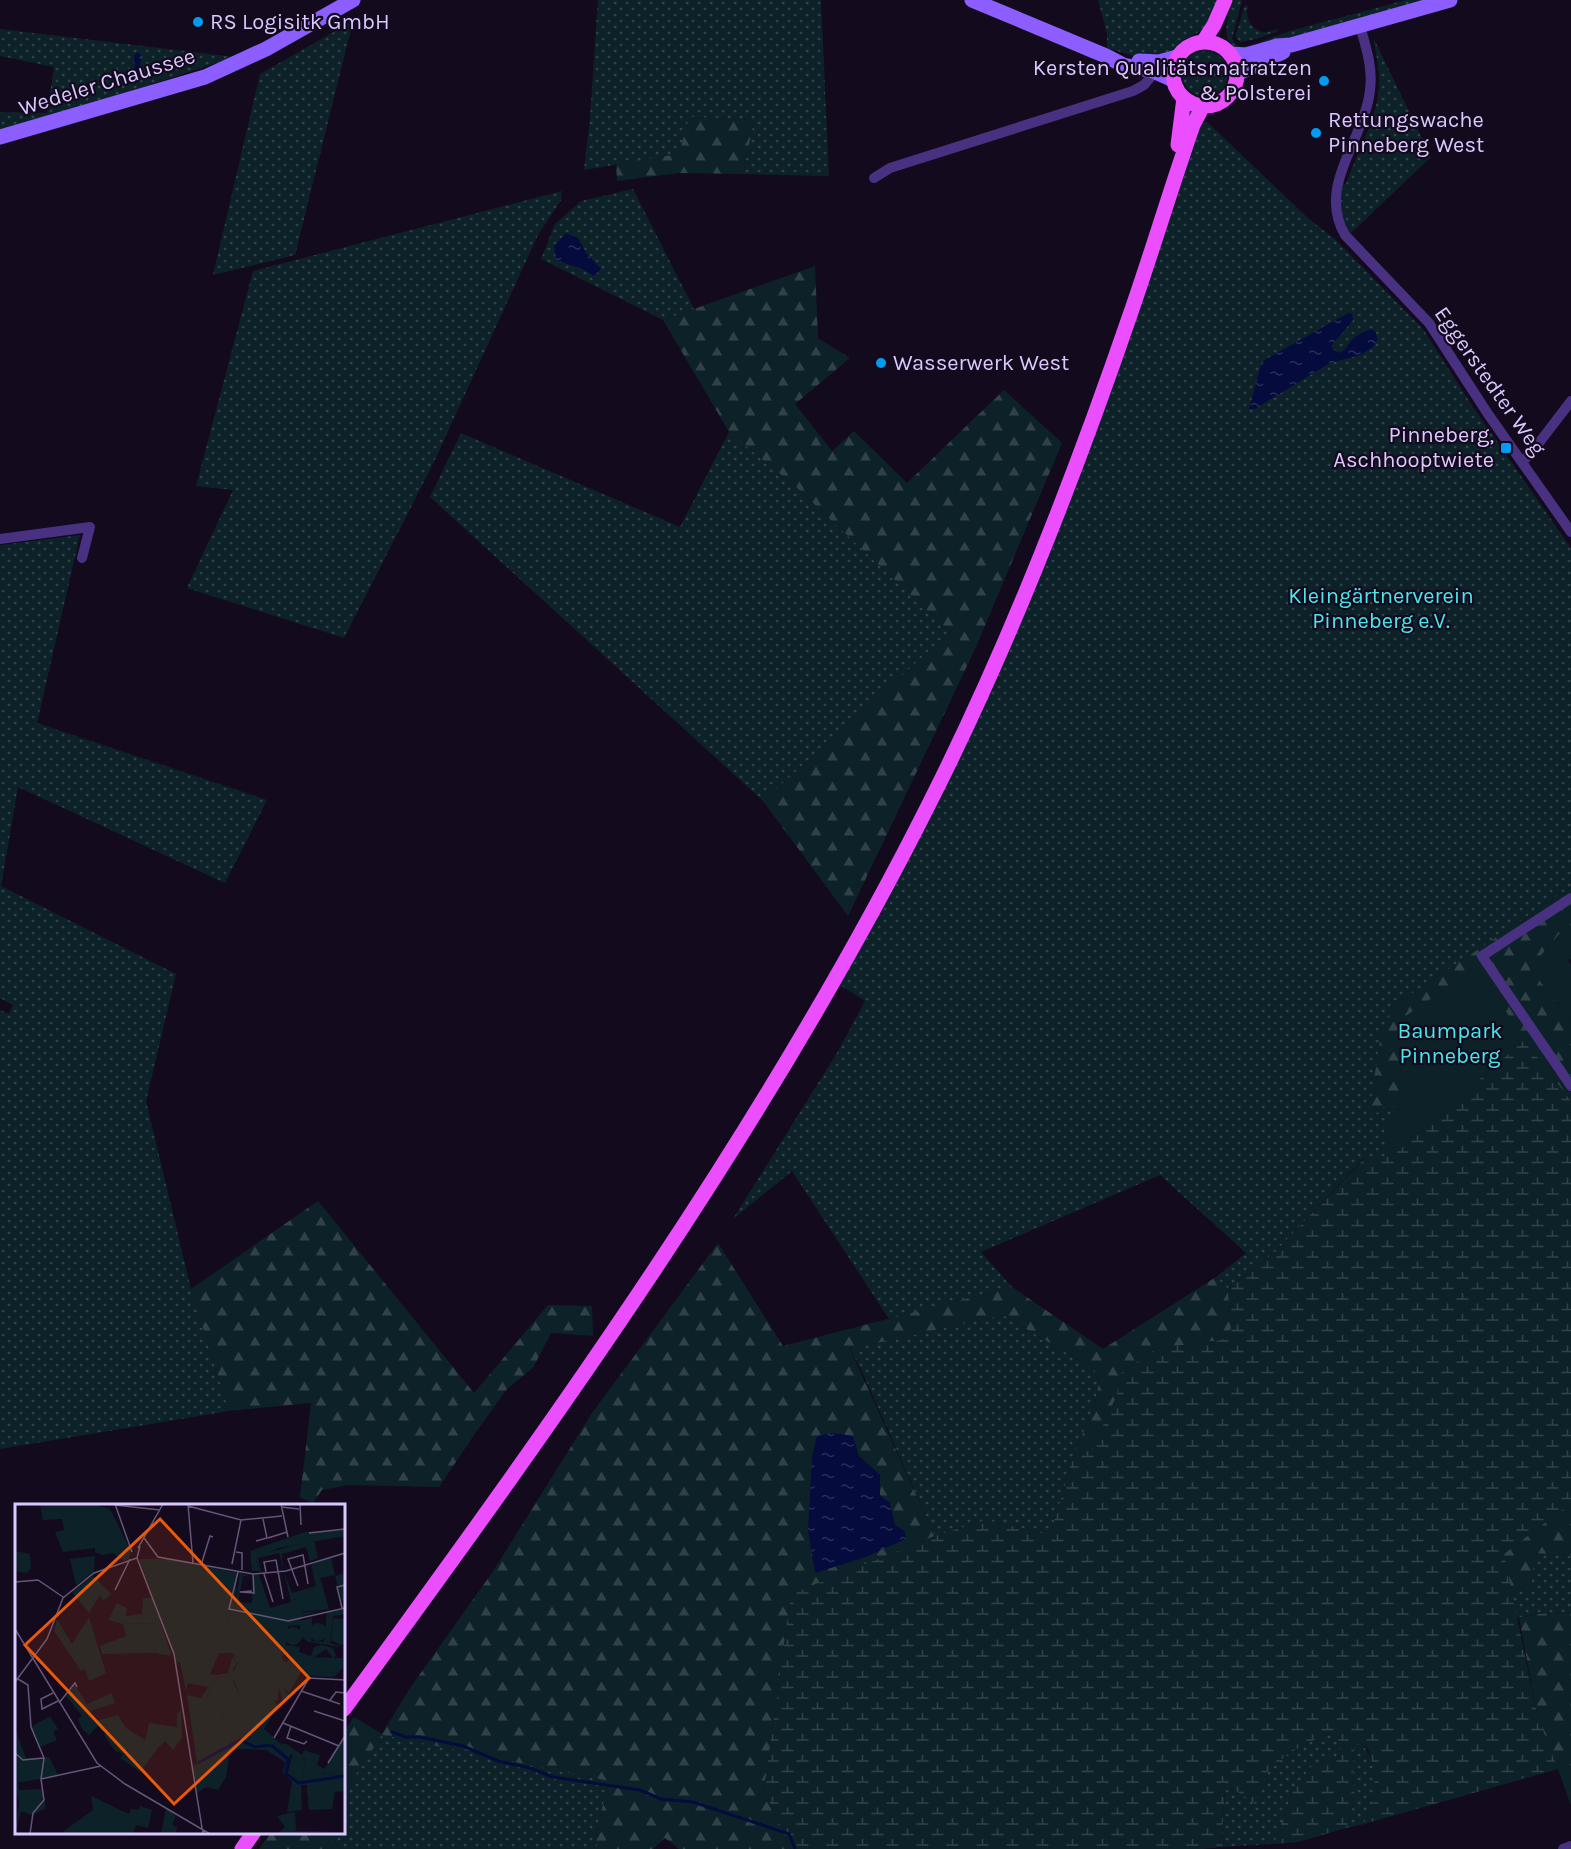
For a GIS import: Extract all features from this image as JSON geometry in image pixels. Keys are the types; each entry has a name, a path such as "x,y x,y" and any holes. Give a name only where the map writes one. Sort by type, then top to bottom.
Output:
{"main road":[{"name":"Wedeler Chaussee","path":"0,137 205,77 266,49 353,0"},
{"path":"972,0 1123,65 1155,72 1173,80"},
{"path":"1225,0 1222,30 1227,51 1235,64 1237,74 1235,84 1223,100 1213,105 1193,104 1177,90 1173,80 1177,57 1193,44 1213,43 1227,51 1246,55 1277,46 1291,45 1450,0"},
{"path":"1203,42 1214,25 1225,0"},
{"path":"1237,74 1280,54 1291,45"},
{"path":"1106,56 1121,56 1145,62 1159,62 1177,57"},
{"path":"1173,183 1184,98"},
{"path":"345,1708 478,1526 609,1339 730,1154 871,917 931,802 1005,642 1064,495 1127,324 1193,125 1203,106"},
{"path":"242,1849 253,1834"}],"street":[{"name":"Eggerstedter Weg","path":"1360,26 1371,69 1370,90 1366,112 1339,178 1336,212 1339,225 1345,235 1429,323 1462,375 1571,532"},
{"path":"874,178 890,168 1133,91 1144,85 1155,72"},
{"path":"1522,462 1571,401"},
{"path":"0,539 90,527 82,558"},
{"path":"1571,898 1482,956 1571,1086"},
{"path":"1563,1849 1571,1846"}],"green space":[{"path":"598,0 821,0 829,176 743,174 754,120 690,117 680,154 584,170"},
{"path":"1098,0 1217,0 1212,16 1203,30 1185,39 1171,52 1140,58 1107,48 1107,34"},
{"path":"1233,0 1242,0 1232,39 1236,45 1251,48 1237,48 1228,38 1227,25"},
{"path":"1406,0 1431,0 1257,45 1290,31"},
{"path":"1245,5 1248,6 1247,15 1254,27 1262,32 1277,29 1278,31 1240,42 1236,34"},
{"path":"353,21 295,255 213,275 260,74"},
{"path":"0,29 235,57 60,114 0,130 0,112 47,113 54,67 0,56"},
{"path":"1373,37 1431,157 1350,234 1343,215 1341,198 1343,184 1346,184 1377,102 1379,74"},
{"path":"1205,51 1221,58 1228,74 1221,90 1205,97 1189,90 1182,74 1189,58"},
{"path":"689,117 754,120 743,174 679,173 617,181 616,164 679,154"},
{"name":"Kleingärtnerverein Pinneberg e.V.","path":"1206,121 1309,219 1336,240 1423,329 1473,407 1571,548 1571,887 1395,1005 1399,1095 1524,1040 1390,1158 1364,1158 1275,1252 1228,1289 1216,1277 1246,1253 1160,1175 981,1252 1012,1287 889,1319 792,1171 733,1219 837,1053 865,1001 840,985 875,923 971,731 1196,131"},
{"path":"633,189 694,309 663,320 541,259 555,224 581,201"},
{"path":"562,191 561,200 538,235 433,464 344,638 187,588 233,490 196,486 253,271"},
{"path":"815,266 818,338 850,358 795,404 832,451 854,431 907,483 1004,390 1062,443 976,647 848,916 763,801 950,632 795,486 729,432 663,320"},
{"path":"729,432 795,486 950,632 763,801 430,497 461,433 680,527"},
{"path":"80,535 37,723 267,800 225,883 18,787 1,886 176,974 146,1101 191,1289 229,1411 0,1449 0,1010 9,1014 13,1005 0,998 0,545"},
{"path":"1571,887 1571,927 1562,931 1531,968 1571,1022 1571,1101 1524,1040 1477,967 1404,1018 1399,1095 1368,1120 1381,1033 1395,1005"},
{"path":"1571,927 1571,959 1568,961 1571,965 1571,1022 1530,968 1562,931"},
{"name":"Baumpark Pinneberg","path":"1477,966 1524,1040 1390,1158 1383,1135 1399,1095 1403,1018"},
{"path":"1524,1040 1571,1101 1571,1503 1504,1554 1538,1718 1558,1769 1364,1824 1375,1798 1374,1770 1369,1751 1360,1743 1354,1747 1355,1800 1346,1828 1298,1842 1274,1844 1293,1791 1311,1767 1340,1756 1341,1742 1328,1733 1289,1753 1266,1773 1256,1805 1238,1792 1225,1789 1221,1847 1202,1849 791,1849 764,1790 791,1594 935,1536 986,1520 1050,1535 1074,1455 1092,1450 1117,1395 1120,1374 1156,1349 1222,1340 1231,1329 1228,1289 1275,1252 1365,1158 1390,1157"},
{"path":"318,1201 474,1393 548,1305 592,1306 593,1336 551,1333 533,1368 507,1389 439,1487 348,1485 322,1490 313,1503 300,1497 311,1403 229,1411 191,1289"},
{"path":"718,1243 783,1346 1012,1287 1103,1349 1216,1277 1228,1289 1231,1329 1222,1340 1156,1349 1120,1374 1117,1395 1092,1451 1074,1455 1095,1403 1099,1382 1094,1369 1003,1315 850,1349 935,1536 791,1594 764,1790 791,1849 679,1849 665,1838 653,1849 599,1849 594,1839 609,1781 382,1735 345,1790 345,1730 354,1717 382,1734 410,1688 494,1570 592,1413"},
{"path":"1003,1315 1094,1369 1099,1382 1095,1403 1074,1455 1050,1535 986,1520 935,1536 850,1349"},
{"path":"1571,1503 1571,1556 1535,1553 1531,1586 1512,1595 1503,1554"},
{"path":"1534,1553 1571,1556 1571,1612 1517,1618 1512,1595 1531,1586"},
{"path":"1571,1612 1571,1775 1558,1769 1538,1718 1519,1618"},
{"path":"1328,1733 1341,1742 1340,1756 1311,1767 1293,1791 1274,1844 1221,1847 1225,1789 1238,1792 1266,1773 1289,1753"},
{"path":"382,1734 609,1781 594,1839 599,1849 340,1849 329,1834 345,1834 345,1790"},
{"path":"1360,1743 1369,1754 1374,1767 1375,1797 1364,1824 1346,1828 1355,1800 1354,1747"},
{"path":"1558,1769 1571,1775 1571,1806"},
{"path":"270,1834 329,1834 340,1849 259,1849"}],"water":[{"path":"138,52 141,55 140,70 145,76 142,80 135,76 134,55"},
{"path":"566,233 578,238 587,254 601,269 594,276 556,260 554,246"},
{"path":"1348,313 1352,314 1353,320 1332,345 1332,349 1340,353 1344,351 1355,337 1371,329 1376,332 1377,340 1374,346 1361,355 1330,363 1255,409 1249,409 1261,364 1266,359"},
{"path":"833,1433 853,1436 859,1456 880,1475 880,1495 890,1503 895,1525 905,1531 906,1539 863,1558 815,1573 808,1530 812,1457 817,1436"}],"waterway":[{"path":"392,1732 406,1737 420,1737 463,1746 498,1761 530,1768 553,1777 640,1790 661,1799 693,1802 789,1834 795,1849"}],"place":[{"name":"RS Logisitk GmbH","path":"198,22"},
{"name":"Kersten Qualitätsmatratzen & Polsterei","path":"1324,81"},
{"name":"Rettungswache Pinneberg West","path":"1316,133"},
{"name":"Wasserwerk West","path":"881,363"},
{"name":"Pinneberg, Aschhooptwiete","path":"1506,448"}]}
